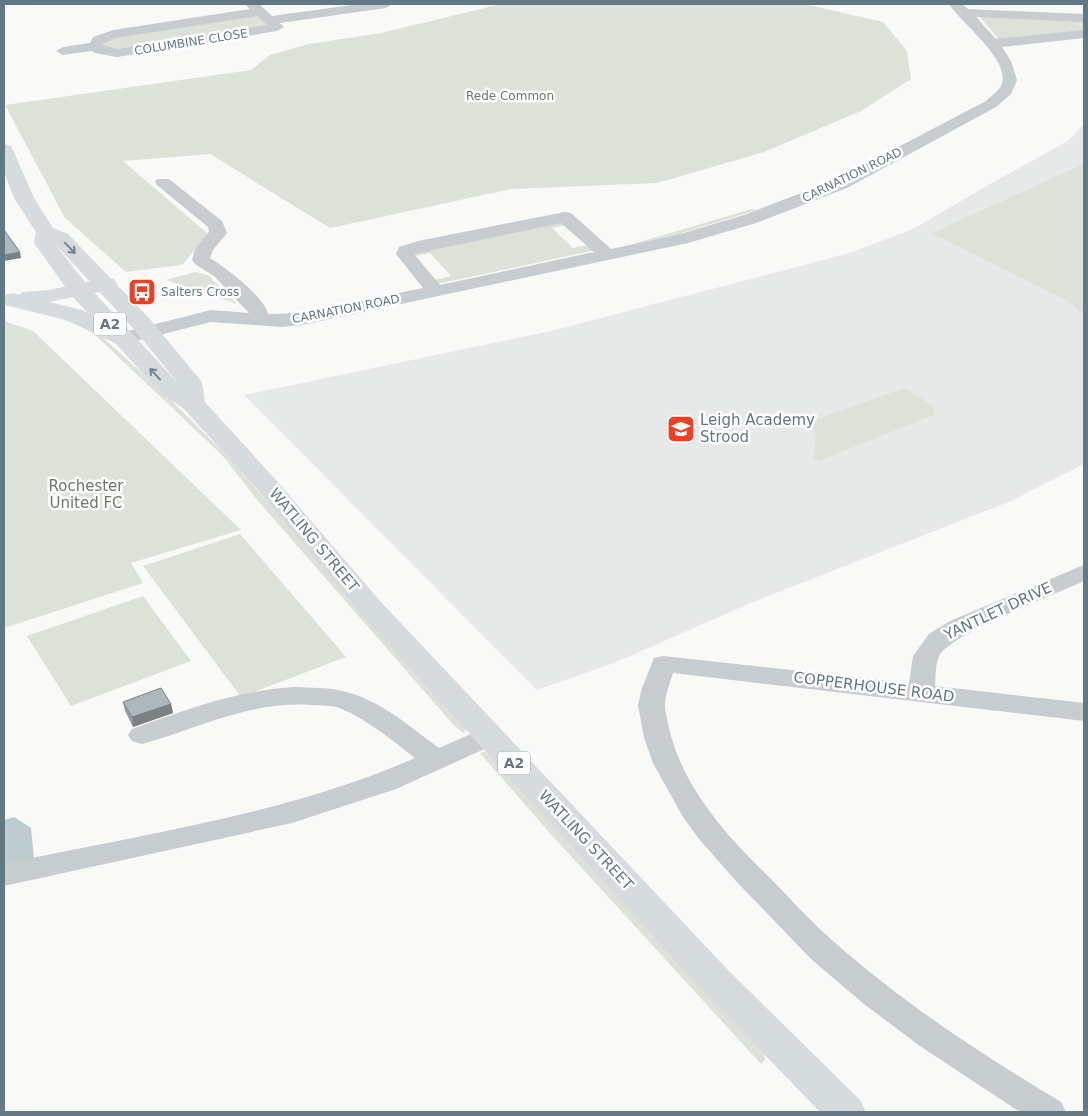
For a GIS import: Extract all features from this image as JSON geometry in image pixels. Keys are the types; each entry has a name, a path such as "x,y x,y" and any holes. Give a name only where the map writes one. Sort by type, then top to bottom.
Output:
{"main road":[{"name":"WATLING STREET","path":"4,150 24,198 46,232 44,243 91,285 148,331 190,382 194,404"},
{"name":"WATLING STREET","path":"91,285 123,338 168,387 194,404 266,484 370,607 715,980 846,1112"},
{"path":"9,298 52,304 91,285"},
{"path":"9,298 74,316 123,338"}],"street":[{"path":"260,12 386,4"},
{"name":"CARNATION ROAD","path":"960,8 1084,18"},
{"name":"CARNATION ROAD","path":"123,338 211,316 282,321 296,320 688,238 798,202 841,184 991,104 1005,92 1010,81 1007,66 992,44 960,8"},
{"name":"COLUMBINE CLOSE","path":"63,51 95,46 100,50 117,53 277,28 260,12 112,34 98,40 95,46"},
{"path":"992,44 1084,34"},
{"path":"163,182 215,223 218,233 202,252 201,260 256,307 259,313 256,319"},
{"path":"192,206 212,201"},
{"path":"435,291 405,254 406,250 565,215 608,254"},
{"path":"182,268 209,266"},
{"name":"YANTLET DRIVE","path":"922,692 923,669 926,656 938,640 959,627 1084,572"},
{"name":"COPPERHOUSE ROAD","path":"1049,1112 984,1074 907,1019 822,950 730,857 692,808 664,760 652,710 652,699 663,664 922,692 1084,712"},
{"path":"142,734 240,701 280,695 306,695 344,700 377,717 437,760"},
{"path":"4,875 275,817 380,785 490,736"}],"shaded area":[{"name":"Leigh Academy Strood","path":"1084,124 1084,464 1011,501 748,604 614,663 537,690 244,395 551,331 850,253 913,229 1068,141"},
{"path":"14,817 31,828 34,859 4,866 4,820"}],"green space":[{"name":"Rede Common","path":"501,4 804,4 883,22 907,51 911,79 861,111 764,152 657,183 511,189 330,228 210,154 123,161 208,234 182,265 126,272 65,218 5,105 251,70 270,55 309,44 381,33"},
{"path":"259,14 272,26 268,29 110,50 102,45 106,39"},
{"path":"979,16 1080,19 1084,23 1084,32 999,40"},
{"path":"1084,164 1084,315 1070,302 932,233"},
{"path":"752,209 757,210 682,233 633,244"},
{"path":"552,222 571,224 552,228 573,248 593,244 596,250 437,284 430,281 451,276 430,253 410,257 414,251"},
{"path":"195,272 208,275 237,304 166,280"},
{"path":"38,312 70,319 98,333 165,394 229,458 466,727 464,734 451,722 259,502 222,455 93,333 71,322"},
{"name":"Rochester United FC","path":"4,321 33,331 241,530 131,563 143,583 4,628"},
{"path":"904,388 935,407 934,415 819,461 813,457 816,437 813,425 818,419"},
{"path":"240,534 346,657 241,697 143,566"},
{"path":"143,596 191,661 71,706 27,636"},
{"path":"480,753 490,754 764,1054 765,1060 761,1064 548,831"}],"building":[{"path":"4,230 20,252 4,255"},
{"path":"161,688 171,704 132,717 123,702"}],"place":[{"name":"Salters Cross","path":"142,292"},
{"name":"Leigh Academy Strood","path":"681,429"}]}
